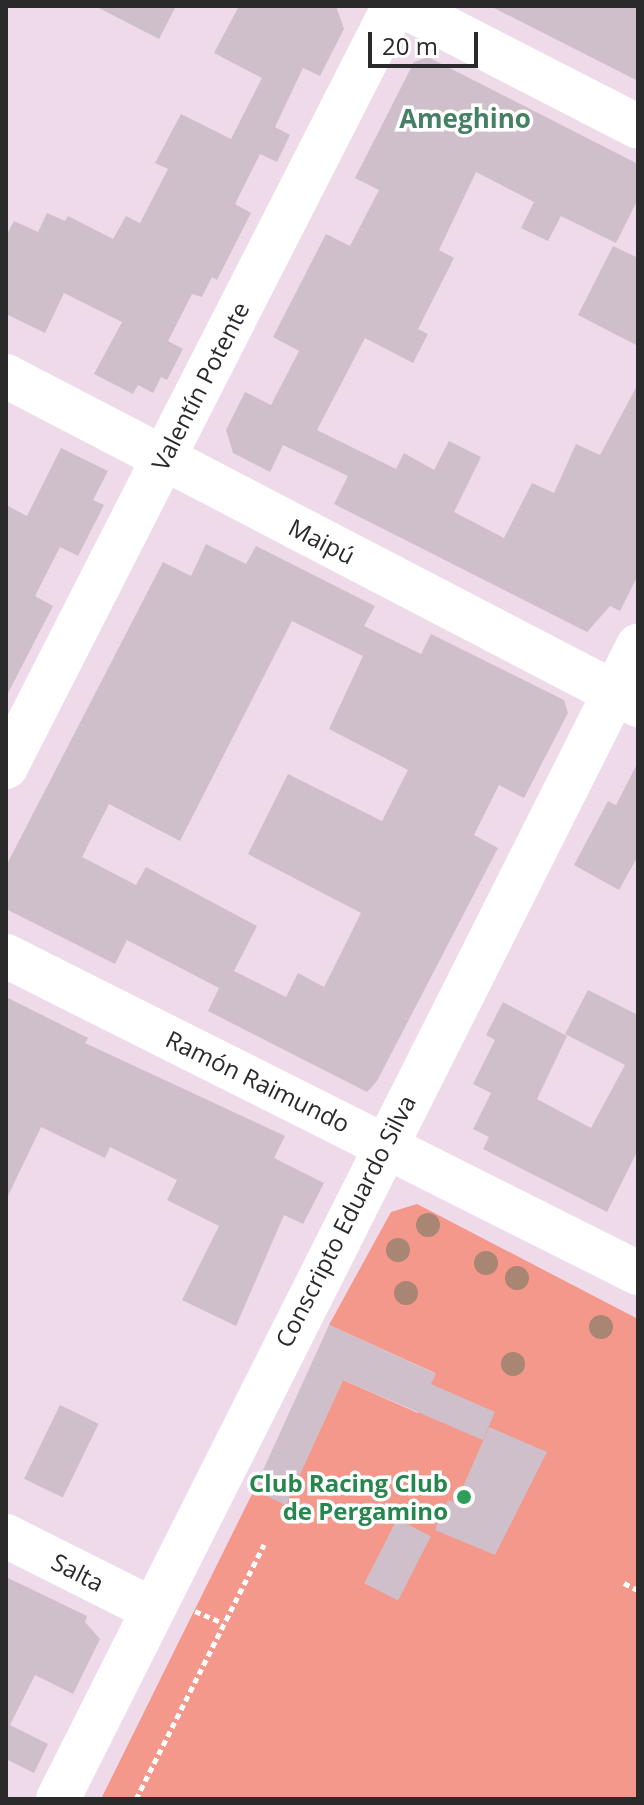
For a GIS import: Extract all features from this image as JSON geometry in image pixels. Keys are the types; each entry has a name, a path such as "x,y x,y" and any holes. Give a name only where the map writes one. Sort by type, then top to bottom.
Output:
{"street":[{"name":"Valentín Potente","path":"6,767 394,6"},
{"path":"403,6 638,127"},
{"name":"Maipú","path":"6,376 626,699"},
{"name":"Conscripto Eduardo Silva","path":"58,1799 150,1608 384,1144 626,699 638,646"},
{"name":"Ramón Raimundo","path":"6,956 638,1273"},
{"name":"Salta","path":"6,1536 150,1608"}],"path":[{"path":"136,1799 264,1544"},
{"path":"624,1583 638,1590"}],"shaded area":[{"name":"Club Racing Club de Pergamino","path":"417,1204 638,1319 638,1799 101,1799 254,1490 286,1504 343,1380 418,1413 435,1373 329,1325 391,1212"}],"building":[{"path":"95,6 176,6 159,39"},
{"path":"239,6 336,6 344,29 320,76 303,68 275,127 290,135 277,162 260,154 235,204 251,213 217,280 212,277 202,297 192,294 168,341 183,349 167,380 161,377 153,393 138,385 133,394 94,374 122,322 64,293 45,333 6,314 6,236 14,221 38,232 47,213 65,221 68,216 113,239 126,216 140,223 168,169 155,163 181,114 231,139 262,78 214,53"},
{"path":"490,6 638,6 638,81 565,44"},
{"path":"428,57 638,164 638,199 616,243 561,216 548,241 521,228 534,202 476,172 439,250 454,258 418,329 428,334 413,363 365,338 317,430 396,469 404,453 434,470 449,441 481,457 454,512 504,538 532,483 554,493 576,444 600,455 638,384 638,575 620,611 610,606 587,632 334,504 348,476 283,445 270,472 233,453 226,430 245,392 271,405 299,351 273,337 326,234 350,246 379,190 355,178 414,62"},
{"path":"613,246 638,258 638,346 578,315"},
{"path":"61,448 108,471 93,500 104,505 78,556 60,547 35,596 53,606 6,697 6,505 27,516"},
{"path":"206,544 246,564 256,546 375,606 364,626 421,654 431,634 564,700 568,713 524,798 499,785 474,835 498,848 377,1081 367,1092 208,1011 219,988 127,940 115,964 6,909 6,866 163,562 191,576","holes":["292,621 363,656 329,729 408,770 382,821 288,774 248,854 361,913 324,987 298,973 286,997 234,971 257,926 146,867 136,885 82,857 109,804 180,841"]},
{"path":"638,762 638,856 619,890 574,865 608,801 616,805"},
{"path":"588,990 638,1015 638,1150 607,1212 483,1149 489,1137 473,1129 491,1093 473,1084 495,1040 486,1035 503,1002 567,1036 537,1099 591,1128 625,1065 565,1034"},
{"path":"6,997 88,1038 85,1043 285,1136 274,1158 324,1183 303,1224 284,1215 236,1326 182,1300 219,1226 167,1200 177,1180 110,1147 105,1158 41,1127 6,1200"},
{"path":"329,1325 436,1374 431,1384 495,1412 483,1440 343,1380 286,1505 254,1490"},
{"path":"60,1405 99,1424 63,1498 24,1479"},
{"path":"489,1427 547,1452 495,1555 435,1530 448,1500 456,1503"},
{"path":"397,1519 431,1536 398,1600 364,1583"},
{"path":"6,1577 87,1616 85,1622 100,1639 73,1694 35,1675 10,1725 48,1744 34,1773 6,1759"}],"place":[{"name":"Club Racing Club de Pergamino","path":"464,1497"}],"district":[{"name":"Ameghino","path":"465,119"}]}
